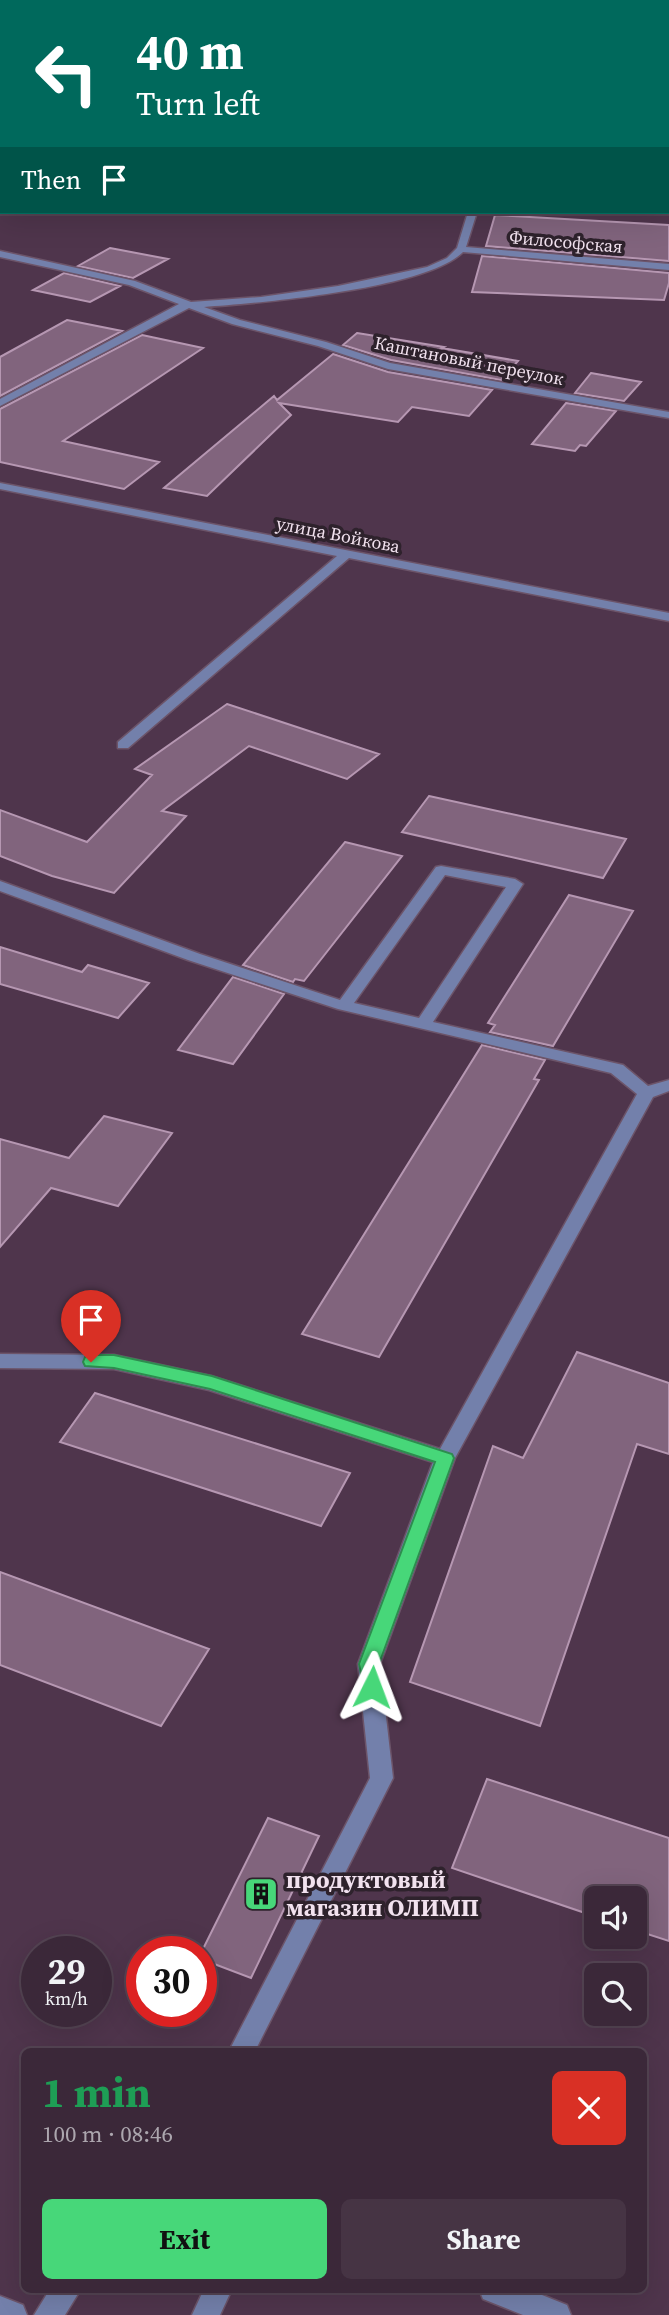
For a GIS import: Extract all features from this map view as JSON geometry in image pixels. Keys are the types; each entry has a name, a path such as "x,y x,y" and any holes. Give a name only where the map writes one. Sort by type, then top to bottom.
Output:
{"street":[{"path":"0,404 184,304 261,300 338,289 430,270 450,260 461,249 471,214"},
{"name":"Философская","path":"461,249 669,267"},
{"name":"Каштановый переулок","path":"0,254 132,283 184,304 388,366 669,415"},
{"name":"улица Войкова","path":"0,486 669,617"},
{"path":"123,745 346,554"},
{"path":"344,1006 442,870 515,884 423,1024"},
{"path":"0,886 194,957 344,1006 617,1069 646,1093"},
{"path":"244,2048 382,1778 369,1664 445,1458 646,1093 669,1085"},
{"path":"0,1362 114,1362 212,1383 445,1458"},
{"path":"48,2315 64,2293"},
{"path":"206,2315 216,2293"},
{"path":"503,2293 557,2315"},
{"path":"0,2310 13,2315"}],"building":[{"path":"495,215 669,225 669,261 486,246"},
{"path":"110,248 168,259 133,278 78,266"},
{"path":"482,256 669,273 669,283 664,300 472,292"},
{"path":"64,273 120,286 90,302 33,290"},
{"path":"67,320 122,331 0,396 0,357"},
{"path":"357,333 518,361 501,380 391,360 343,345"},
{"path":"142,335 203,348 63,441 159,462 124,489 0,462 0,409"},
{"path":"333,354 388,372 492,390 469,416 412,407 398,422 279,403 291,415 207,496 164,488 274,396 277,400"},
{"path":"591,373 641,382 624,401 575,393"},
{"path":"566,403 616,411 586,446 580,445 575,451 532,444"},
{"path":"227,704 379,754 347,779 249,746 162,811 186,816 114,893 52,876 0,856 0,810 87,842 152,775 135,769"},
{"path":"429,796 626,839 603,878 402,832"},
{"path":"345,842 402,856 304,981 295,979 293,982 243,965"},
{"path":"569,895 633,911 553,1046 490,1032 495,1025 488,1023"},
{"path":"0,947 82,972 88,965 149,983 118,1018 0,984"},
{"path":"233,977 284,994 233,1064 178,1050"},
{"path":"482,1045 545,1060 534,1079 539,1080 379,1357 302,1334"},
{"path":"104,1116 172,1133 118,1206 51,1188 0,1247 0,1139 69,1158"},
{"path":"577,1352 669,1383 669,1454 637,1444 540,1726 410,1682 493,1446 523,1458"},
{"path":"95,1393 350,1473 321,1526 60,1442"},
{"path":"0,1572 209,1649 161,1726 0,1665"},
{"path":"487,1779 669,1838 669,1941 647,1934 647,1886 584,1886 584,1913 452,1868"},
{"name":"продуктовый магазин ОЛИМП","path":"268,1818 319,1836 251,1978 217,1965 217,1936 209,1936"}],"place":[{"name":"продуктовый магазин ОЛИМП","path":"261,1894"}],"route":[{"path":"91,1362 114,1362 212,1383 445,1458 369,1664 372,1687"}]}
